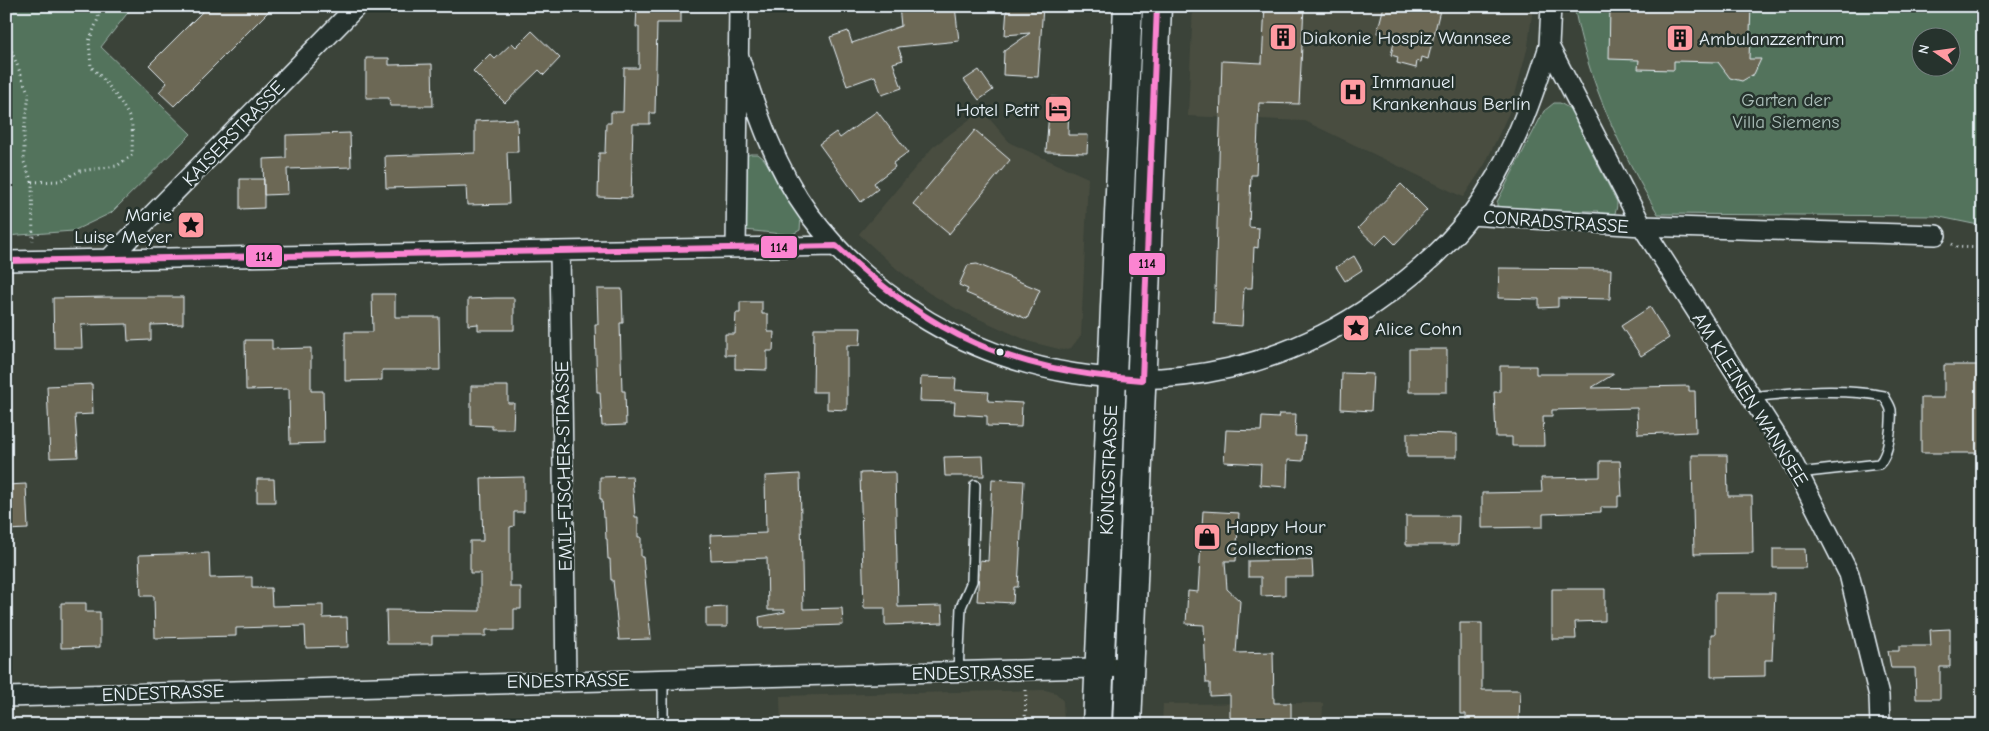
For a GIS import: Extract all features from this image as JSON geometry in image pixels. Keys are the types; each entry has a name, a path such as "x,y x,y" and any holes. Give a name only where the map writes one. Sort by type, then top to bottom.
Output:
{"main road":[{"name":"KÖNIGSTRASSE","path":"1097,725 1112,378 1120,290 1128,6"},
{"name":"KÖNIGSTRASSE","path":"1128,725 1142,380 1139,318 1157,6"}],"street":[{"name":"KAISERSTRASSE","path":"109,259 357,6"},
{"name":"CONRADSTRASSE","path":"736,248 739,6"},
{"path":"1549,46 1551,6"},
{"name":"CONRADSTRASSE","path":"738,54 762,128 808,212 836,246 876,285 922,317 988,351 1056,371 1142,380 1182,377 1244,366 1289,351 1323,336 1356,317 1400,286 1443,246 1470,216 1495,178 1528,111 1549,46"},
{"name":"AM KLEINEN WANNSEE","path":"1549,46 1642,226 1798,473 1849,574 1879,696 1880,725"},
{"name":"CONRADSTRASSE","path":"1470,216 1642,226"},
{"path":"1642,226 1936,235"},
{"path":"6,261 836,246"},
{"name":"EMIL-FISCHER-STRASSE","path":"560,251 566,680"},
{"name":"ENDESTRASSE","path":"6,696 566,680 958,673 1130,667"}],"lane":[{"path":"1751,397 1804,393 1867,393 1884,396 1891,409 1885,458 1879,464 1798,473"},
{"path":"958,673 961,607 972,581 975,485"},
{"path":"663,678 663,725"}],"path":[{"path":"32,182 59,181 80,171 117,166 132,155 132,125 116,96 91,67 90,41 98,19 98,6"},
{"path":"6,37 29,95 24,132 24,162 32,182 33,260"},
{"path":"1936,235 1957,247 1983,248"},
{"path":"1025,721 1026,671"},
{"path":"1014,722 1025,721 1034,725"}],"shaded area":[{"name":"Immanuel Krankenhaus Berlin","path":"1193,6 1533,6 1528,46 1512,106 1485,164 1463,197 1305,121 1188,116"},
{"path":"982,110 1010,143 1088,178 1081,335 1071,348 1063,350 1031,342 957,309 929,293 897,269 859,234 933,147"},
{"path":"1045,690 1056,693 1063,701 1064,725 781,725 780,696"},
{"path":"1323,703 1322,725 1162,725 1163,704"}],"green space":[{"path":"6,6 133,6 101,47 191,134 111,213 73,231 6,236"},
{"name":"Garten der Villa Siemens","path":"1574,6 1983,6 1983,226 1935,216 1658,214 1618,139 1596,87"},
{"path":"1554,103 1560,103 1572,110 1584,138 1617,202 1615,213 1607,220 1598,211 1497,210 1497,202 1544,111"},
{"path":"750,154 758,154 764,159 801,218 800,230 791,235 745,230 745,157"}],"building":[{"path":"208,6 274,6 174,106 159,92 167,83 149,65"},
{"path":"637,6 681,6 681,23 657,23 655,113 650,113 650,124 633,124 631,198 598,197 599,153 605,153 606,123 611,123 611,112 623,112 624,68 639,68 639,27 636,27"},
{"path":"899,6 955,6 959,41 898,47 903,60 893,63 902,88 882,95 875,76 847,86 830,37 848,31 852,43 901,26"},
{"path":"1013,6 1043,6 1038,77 1003,75 1004,51 1030,33 1005,35 1007,8 1013,8"},
{"path":"1265,6 1304,6 1299,104 1259,103 1256,175 1251,175 1249,227 1259,228 1258,248 1254,247 1252,288 1244,288 1242,326 1214,324 1222,61 1262,63"},
{"path":"1384,6 1441,6 1428,59 1422,57 1421,62 1417,61 1416,68 1397,63 1398,57 1391,55 1395,38 1377,33"},
{"name":"Ambulanzzentrum","path":"1610,6 1751,6 1749,59 1761,59 1754,74 1742,81 1730,78 1718,62 1674,61 1674,70 1638,69 1639,60 1609,59"},
{"path":"532,31 560,58 544,75 539,70 505,103 473,71 490,54 495,59 512,43 516,47"},
{"path":"366,58 389,58 389,65 432,64 433,106 390,106 389,98 366,98"},
{"path":"979,70 993,90 979,100 964,80"},
{"path":"1050,97 1069,98 1068,135 1088,135 1087,153 1046,152"},
{"path":"877,111 908,152 893,163 895,167 874,183 878,189 861,202 819,144 836,132 840,138"},
{"path":"517,119 518,152 507,152 509,204 467,205 466,186 386,188 385,156 475,153 475,121"},
{"path":"975,130 1010,160 949,234 913,204"},
{"path":"350,133 351,167 287,169 288,194 264,195 263,159 286,158 286,135"},
{"path":"240,179 264,179 264,208 240,209"},
{"path":"1401,184 1427,210 1395,244 1386,235 1376,245 1358,228"},
{"path":"1354,256 1362,270 1345,281 1336,267"},
{"path":"977,264 1040,290 1027,319 966,293 968,289 959,285 968,265"},
{"path":"1499,268 1611,269 1610,299 1558,298 1558,307 1539,308 1539,299 1498,298"},
{"path":"597,289 622,289 623,323 620,323 622,391 625,391 626,425 602,426 600,392 597,392 595,324 598,324"},
{"path":"372,294 395,294 395,317 439,317 440,370 382,370 382,380 345,381 345,332 373,332"},
{"path":"183,297 183,324 151,325 151,340 128,341 127,324 81,325 82,348 54,348 53,298"},
{"path":"514,298 514,330 478,330 478,324 468,325 468,299"},
{"path":"740,302 762,302 762,314 768,314 768,332 774,332 773,351 767,351 767,370 735,369 735,355 725,355 725,334 735,334 736,313 740,313"},
{"path":"1650,307 1669,338 1641,356 1621,326"},
{"path":"814,328 861,328 860,345 847,345 847,410 827,409 827,392 813,392"},
{"path":"245,340 272,340 272,349 311,348 311,391 323,391 324,443 290,444 289,389 246,390"},
{"path":"1409,349 1447,349 1447,392 1409,392"},
{"path":"1944,365 1983,365 1983,453 1921,453 1921,398 1944,398"},
{"path":"1500,366 1536,366 1536,374 1614,374 1591,388 1689,386 1689,391 1695,391 1696,432 1638,434 1637,408 1552,410 1552,416 1543,416 1544,446 1512,446 1512,437 1496,437 1494,392 1500,392"},
{"path":"1342,373 1373,374 1371,411 1341,409"},
{"path":"921,377 956,378 955,390 989,392 988,401 1022,403 1021,427 987,426 987,416 954,414 955,402 920,401"},
{"path":"92,384 93,414 75,415 78,457 50,458 47,386"},
{"path":"471,386 508,386 508,403 514,403 513,429 492,429 492,426 471,425"},
{"path":"1279,414 1296,414 1295,436 1305,436 1303,461 1288,460 1287,487 1260,485 1261,464 1224,462 1226,430 1261,431 1262,417 1278,418"},
{"path":"1407,433 1457,434 1457,457 1407,457"},
{"path":"1692,455 1727,455 1728,496 1752,496 1753,553 1694,554"},
{"path":"983,456 984,476 945,476 944,457"},
{"path":"1600,461 1620,461 1622,496 1618,496 1618,507 1601,507 1601,512 1543,514 1543,527 1482,528 1482,493 1542,492 1541,478 1600,477"},
{"path":"895,472 898,607 942,606 943,623 885,625 885,608 864,608 860,473"},
{"path":"800,474 803,609 842,608 843,625 760,628 759,617 785,612 785,610 768,610 767,558 711,560 710,535 766,533 765,476"},
{"path":"632,476 635,517 638,517 638,537 641,537 641,557 643,557 651,639 619,640 613,580 611,580 610,559 608,559 605,518 603,518 602,499 600,499 600,477"},
{"path":"524,477 524,512 514,512 514,526 510,527 510,587 521,587 521,609 514,609 514,630 486,630 486,636 432,636 432,644 387,644 386,610 480,611 480,573 470,573 470,541 483,541 481,478"},
{"path":"257,479 274,479 275,502 257,502"},
{"path":"992,479 1024,481 1018,587 1014,587 1013,603 977,601 980,560 988,561"},
{"path":"26,484 28,529 6,530 6,485"},
{"path":"1203,511 1239,513 1236,561 1225,561 1227,589 1240,601 1236,653 1273,652 1274,703 1291,703 1291,725 1230,723 1230,695 1210,696 1210,683 1206,683 1204,625 1186,624 1188,591 1198,592"},
{"path":"1406,516 1459,516 1458,545 1406,545"},
{"path":"1773,549 1805,549 1806,568 1773,568"},
{"path":"209,553 210,578 252,577 252,588 271,588 272,606 323,605 323,618 347,617 348,647 306,648 305,626 236,628 236,636 155,638 154,596 141,596 139,555"},
{"path":"1312,560 1313,577 1285,577 1285,595 1261,596 1261,577 1248,577 1248,561"},
{"path":"1552,589 1605,589 1605,621 1575,622 1576,639 1552,639"},
{"path":"1715,593 1775,593 1772,660 1765,660 1765,676 1711,677 1711,634 1715,634"},
{"path":"61,603 86,603 86,612 100,612 100,647 61,648"},
{"path":"727,607 727,627 706,627 706,608"},
{"path":"1460,623 1482,623 1482,690 1520,690 1519,725 1477,725 1477,722 1466,722 1466,714 1460,714"},
{"path":"1950,629 1950,667 1940,667 1940,699 1916,699 1915,668 1891,668 1888,651 1899,651 1899,646 1931,646 1930,630"}],"transit line":[{"name":"114","path":"6,261 836,246 907,304 941,326 976,343 1012,357 1051,368 1142,380 1157,6"}],"place":[{"name":"Diakonie Hospiz Wannsee","path":"1283,37"},
{"name":"Ambulanzzentrum","path":"1680,38"},
{"name":"Immanuel Krankenhaus Berlin","path":"1353,92"},
{"name":"Hotel Petit","path":"1058,109"},
{"name":"Marie Luise Meyer","path":"191,225"},
{"name":"Alice Cohn","path":"1356,328"},
{"name":"Happy Hour Collections","path":"1207,537"}]}
